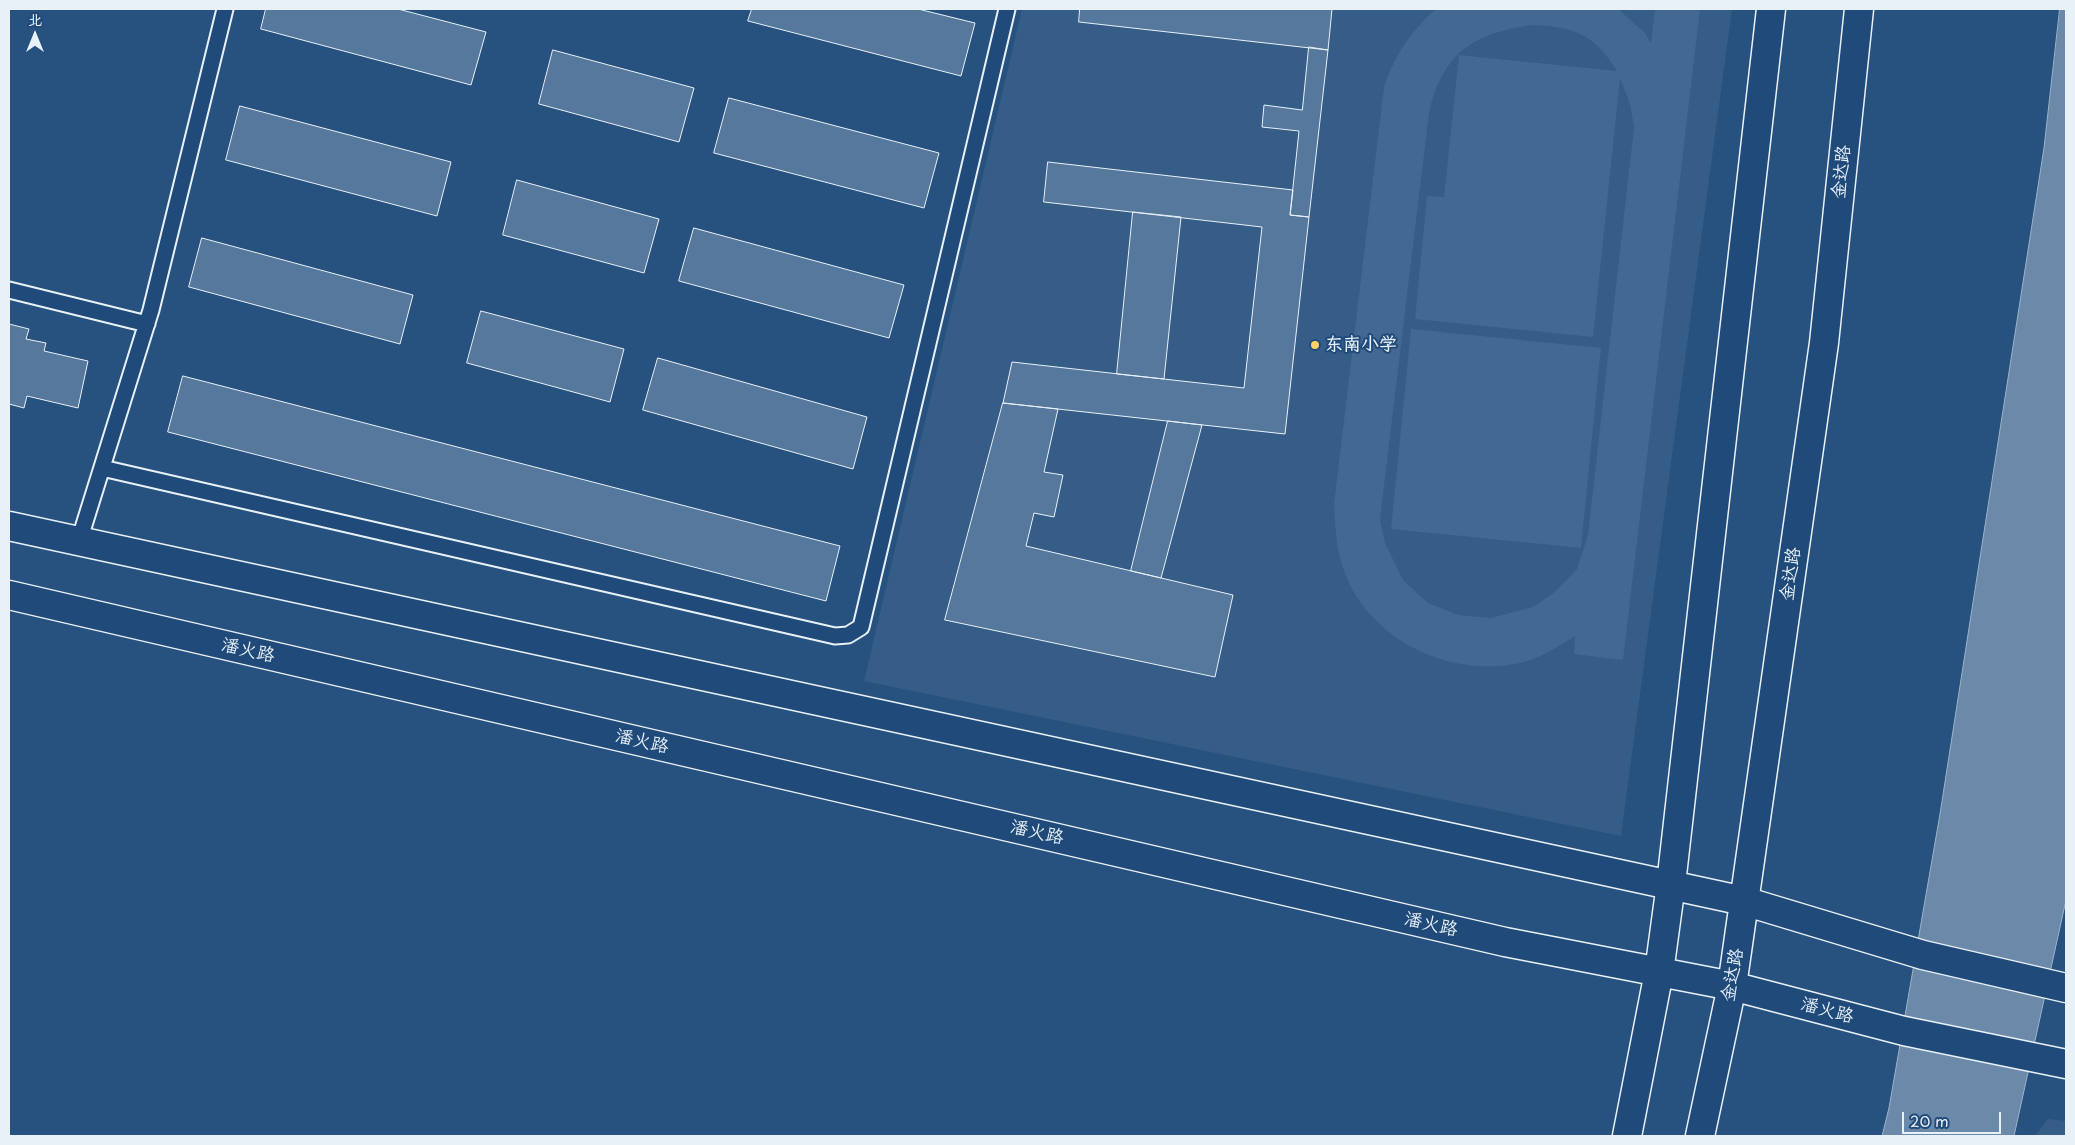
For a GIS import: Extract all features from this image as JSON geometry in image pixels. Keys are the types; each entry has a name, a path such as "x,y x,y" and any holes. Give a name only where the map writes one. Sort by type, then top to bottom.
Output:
{"street":[{"path":"1628,1136 1659,972 1671,884 1771,9"},
{"name":"金达路","path":"1700,1136 1732,986 1824,343 1859,9"},
{"path":"9,526 1671,884 1744,901 1923,955 2066,988"},
{"name":"潘火路","path":"9,595 1505,942 1732,986 1904,1031 2066,1064"}],"lane":[{"path":"78,541 147,324 225,9"},
{"path":"102,468 826,634 848,635 861,626 1007,9"},
{"path":"9,290 147,324"}],"shaded area":[{"name":"东南小学","path":"1022,9 1732,9 1621,836 864,681"},
{"path":"1436,9 1618,9 1645,33 1651,43 1655,9 1700,9 1623,660 1574,654 1575,636 1546,653 1527,661 1499,666 1471,665 1442,660 1416,649 1391,634 1370,615 1354,592 1342,565 1335,527 1334,504 1384,87 1393,64 1411,35","holes":["1533,25 1548,26 1582,35 1600,48 1617,71 1459,55 1444,197 1427,196 1415,319 1593,337 1620,78 1630,104 1634,127 1588,535 1577,569 1554,593 1533,607 1491,618 1458,615 1428,603 1403,580 1385,543 1380,519 1429,113 1435,92 1443,75 1453,60 1464,49 1478,40 1512,29"]},
{"path":"2060,9 2066,9 2066,900 2014,1136 1882,1136 1889,1108 1940,814 2044,148"},
{"path":"1411,329 1601,348 1581,548 1391,529"},
{"path":"2048,1119 2066,1121 2066,1136 2035,1136"}],"building":[{"path":"266,9 398,9 486,32 471,85 261,29"},
{"path":"752,9 918,9 975,23 961,76 748,21"},
{"path":"1080,9 1332,9 1328,50 1079,22"},
{"path":"1309,47 1328,50 1309,217 1290,215 1299,131 1262,127 1264,105 1302,110"},
{"path":"553,50 694,88 679,142 539,104"},
{"path":"729,98 939,153 924,208 714,153"},
{"path":"240,106 451,162 437,216 226,160"},
{"path":"1048,162 1293,190 1290,215 1309,217 1285,434 1003,403 1012,362 1244,388 1262,227 1044,202"},
{"path":"517,180 659,219 644,273 503,235"},
{"path":"1133,212 1181,217 1164,379 1117,374"},
{"path":"694,228 904,285 889,338 679,281"},
{"path":"202,238 413,295 400,344 189,287"},
{"path":"481,311 624,349 610,402 467,363"},
{"path":"9,324 29,329 26,339 46,343 44,351 88,361 78,408 27,396 24,408 9,404"},
{"path":"658,358 867,417 853,469 643,410"},
{"path":"183,376 840,546 826,601 168,432"},
{"path":"1003,403 1058,409 1044,472 1063,475 1054,517 1034,513 1026,546 1233,595 1215,677 945,620"},
{"path":"1168,421 1202,425 1161,578 1131,571"}],"place":[{"name":"东南小学","path":"1315,345"}]}
